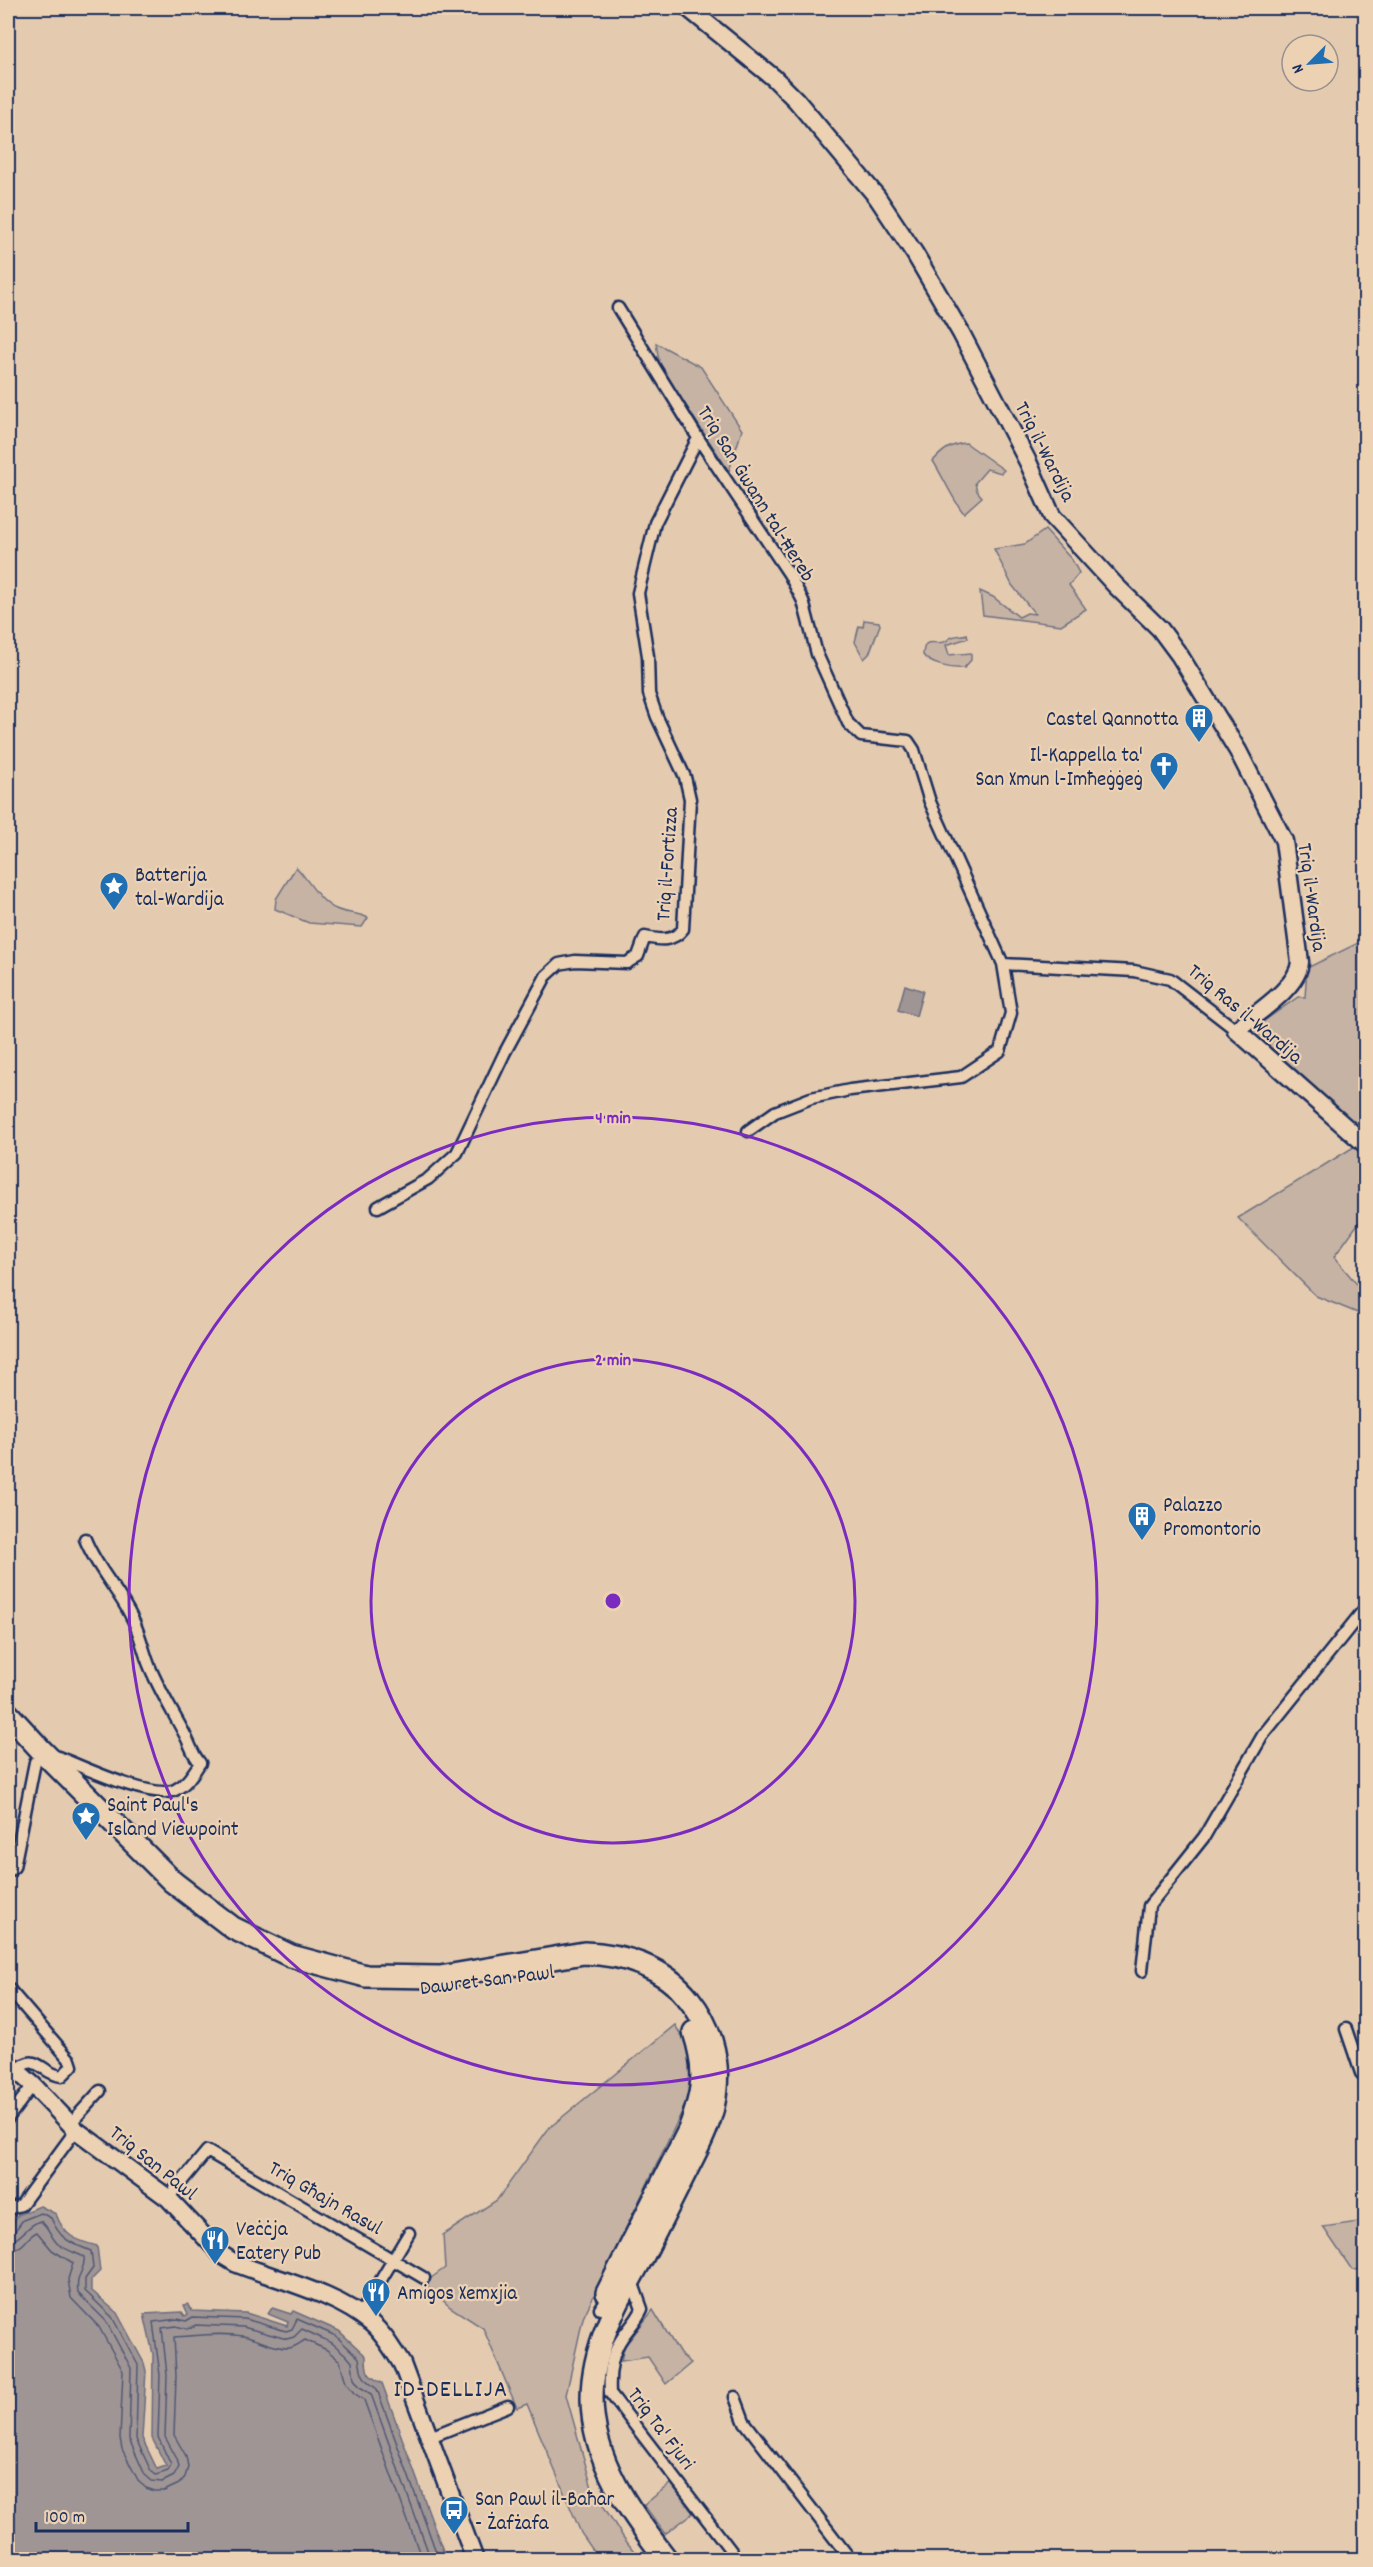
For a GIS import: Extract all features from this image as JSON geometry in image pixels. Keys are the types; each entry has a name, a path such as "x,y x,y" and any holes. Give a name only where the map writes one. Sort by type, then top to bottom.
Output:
{"highway":[{"name":"Dawret San Pawl","path":"8,1714 38,1756 146,1874 190,1914 226,1939 280,1966 361,1988 435,1990 585,1966 604,1966 627,1970 659,1988 674,2001 694,2032 699,2048 703,2087 689,2130 623,2258 609,2305 596,2363 592,2396 593,2421 610,2475 629,2510 667,2559"},
{"name":"Dawret San Pawl","path":"8,1732 38,1756 173,1882 233,1928 291,1956 366,1976 440,1977 584,1953 603,1953 629,1958 666,1977 683,1991 697,2009 707,2029 716,2060 716,2089 707,2128 630,2277 609,2305 587,2344 580,2396 581,2424 600,2483 619,2518 650,2559"}],"street":[{"name":"Triq il-Wardija","path":"688,8 789,93 877,197 915,254 961,333 1028,462 1052,516 1116,586 1160,629 1180,656 1238,751 1284,841 1300,962 1299,972 1291,984 1236,1030"},
{"name":"Triq San Ġwann tal-Ħereb","path":"618,308 698,438 789,574 802,601 817,654 848,723 861,736 908,741 914,750 930,802 1004,964"},
{"name":"Triq il-Fortizza","path":"378,1207 428,1179 456,1153 504,1054 546,976 559,964 575,961 627,963 638,956 645,937 669,939 677,937 682,929 690,799 685,777 648,694 648,656 638,593 655,523 698,438"},
{"name":"Triq Ras il-Wardija","path":"1004,964 1134,971 1170,979 1236,1030 1365,1145"},
{"path":"748,1131 775,1112 811,1098 850,1090 961,1077 973,1070 1000,1051 1011,1013 1004,964"},
{"path":"8,1872 14,1867 38,1756 113,1780 165,1792 175,1790 191,1778 200,1763 190,1752 187,1738 166,1702 150,1667 134,1620 117,1591 94,1561 85,1539"},
{"path":"1142,1971 1149,1906 1204,1837 1263,1735 1365,1607"},
{"path":"8,1988 70,2060 72,2066 62,2076 54,2076 33,2062 12,2067"},
{"path":"1346,2029 1361,2073 1365,2078"},
{"name":"Triq San Pawl","path":"12,2067 33,2085 73,2127 168,2198 222,2255 235,2263 335,2300 360,2315 384,2336 402,2364 475,2559"},
{"path":"8,2118 33,2085"},
{"path":"8,2209 21,2205 100,2091"},
{"name":"Triq Għajn Rasul","path":"168,2198 207,2151 424,2278"},
{"path":"360,2315 409,2233"},
{"path":"630,2277 642,2309 636,2323"},
{"path":"609,2305 626,2298 633,2302 636,2323"},
{"name":"Triq Ta' Fjuri","path":"636,2323 619,2344 609,2372 610,2393 738,2559"},
{"path":"735,2397 744,2421 851,2559"},
{"path":"430,2437 508,2406"}],"shaded area":[{"path":"656,343 701,367 742,430 729,471 660,367"},
{"path":"966,443 1004,470 1001,473 987,469 975,483 982,497 964,513 933,461 948,448"},
{"path":"1045,530 1072,560 1079,573 1069,585 1086,609 1061,625 983,615 980,591 993,597 1019,617 1027,613 1035,614 1012,585 994,549 1025,544"},
{"path":"864,620 879,622 880,625 869,654 864,659 855,642 859,626 863,627"},
{"path":"967,634 968,638 946,645 949,655 971,653 971,660 964,668 942,666 923,655 925,645 929,642 940,643 952,637"},
{"path":"296,867 330,906 368,918 362,927 309,923 275,909 276,899"},
{"path":"1358,943 1365,947 1365,1137 1251,1033 1254,1028 1298,997 1305,997 1307,968"},
{"path":"1357,1145 1365,1152 1365,1214 1334,1257 1361,1289 1365,1316 1316,1296 1238,1218"},
{"path":"675,2025 692,2054 688,2099 583,2318 566,2395 592,2488 640,2559 599,2559 581,2533 527,2404 517,2408 483,2328 450,2307 424,2283 445,2268 443,2235 497,2200 549,2128"},
{"path":"1365,2221 1365,2269 1352,2270 1323,2227"},
{"path":"653,2310 680,2354 691,2363 666,2384 648,2357 621,2361 624,2347"},
{"path":"671,2483 693,2513 665,2534 644,2505"}],"water":[{"path":"905,985 923,991 916,1016 898,1010"},
{"path":"40,2206 56,2214 71,2236 97,2246 100,2271 91,2280 91,2290 117,2313 144,2363 146,2371 142,2438 157,2469 166,2466 152,2438 153,2354 144,2314 182,2312 185,2316 188,2314 184,2305 188,2304 192,2311 246,2313 287,2326 288,2322 268,2314 272,2308 291,2314 293,2311 339,2331 366,2356 368,2373 382,2383 446,2559 8,2559 8,2231 18,2215"}],"place":[{"name":"Castel Qannotta","path":"1199,744"},
{"name":"Il-Kappella ta' San Xmun l-Imħeġġeġ","path":"1164,792"},
{"name":"Batterija tal-Wardija","path":"114,912"},
{"name":"Palazzo Promontorio","path":"1142,1542"},
{"name":"Saint Paul's Island Viewpoint","path":"86,1842"},
{"name":"Veċċja Eatery Pub","path":"215,2266"},
{"name":"Amigos Xemxjia","path":"376,2318"},
{"name":"San Pawl il-Baħar - Żafżafa","path":"454,2536"}],"district":[{"name":"ID-DELLIJA","path":"451,2388"}]}
